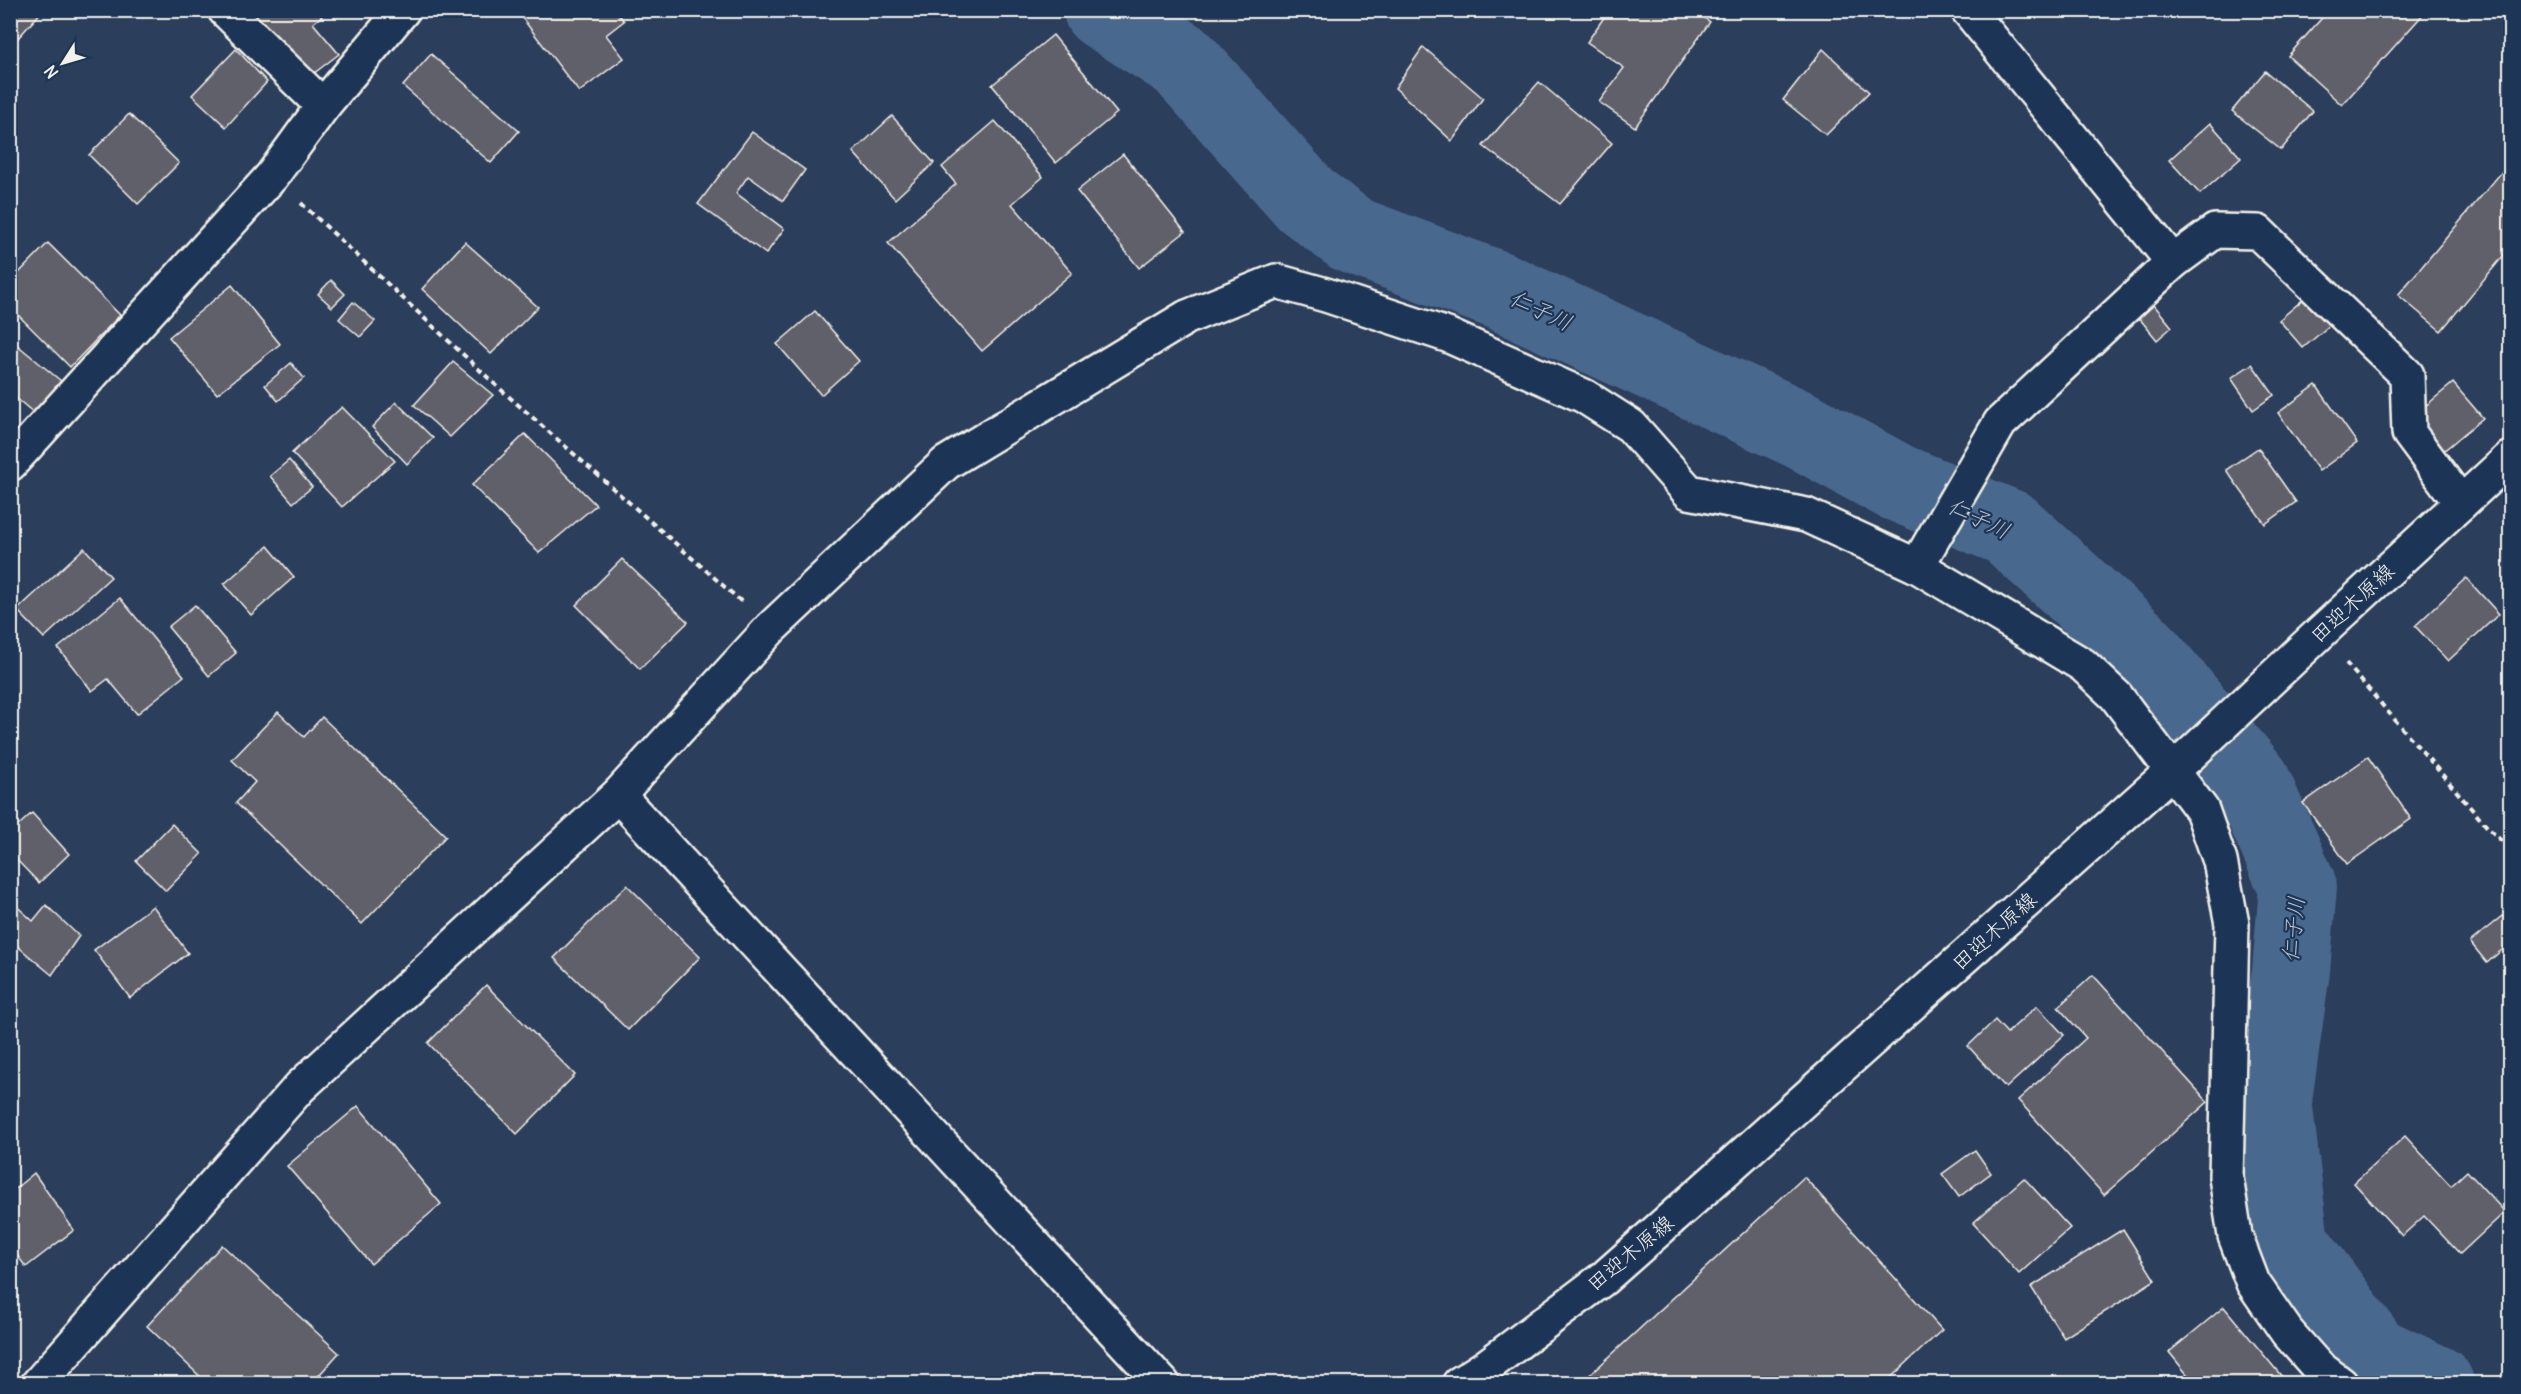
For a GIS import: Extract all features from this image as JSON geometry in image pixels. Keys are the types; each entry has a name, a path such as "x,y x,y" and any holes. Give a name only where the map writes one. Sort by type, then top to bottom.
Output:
{"street":[{"path":"225,10 323,106"},
{"path":"10,464 272,176 323,106 403,10"},
{"path":"1968,10 2173,262"},
{"path":"1917,566 2000,423 2173,262 2215,231 2258,231 2407,375 2409,433 2461,503"},
{"path":"38,1383 300,1087 618,795 771,628 946,463 1187,317 1276,281 1447,335 1584,396 1631,426 1689,492 1806,515 1917,566 2083,665 2182,763 2220,861 2232,924 2226,1177 2235,1236 2253,1282 2287,1332 2317,1366 2341,1383"},
{"name":"田迎木原線","path":"1460,1383 1487,1366 1604,1278 2182,763 2511,458"},
{"path":"618,795 1162,1383"}],"path":[{"path":"272,176 498,387 771,628"},
{"path":"2320,633 2489,829 2511,849"}],"building":[{"path":"10,10 43,10 10,47"},
{"path":"248,10 326,10 327,12 313,23 339,54 304,81"},
{"path":"516,10 615,10 624,21 606,35 624,58 579,92"},
{"path":"1609,10 1694,10 1710,22 1635,127 1599,102 1624,68 1587,42"},
{"path":"2329,10 2427,10 2342,105 2288,56"},
{"path":"1053,35 1117,113 1056,163 992,85"},
{"path":"1423,47 1483,98 1452,141 1395,88"},
{"path":"236,49 267,82 226,127 192,95"},
{"path":"1823,49 1869,92 1826,135 1783,100"},
{"path":"431,54 519,131 491,163 403,86"},
{"path":"2265,71 2313,111 2281,150 2232,111"},
{"path":"1539,82 1612,143 1560,204 1483,146"},
{"path":"129,114 179,163 138,204 89,155"},
{"path":"892,116 934,163 895,199 853,152"},
{"path":"995,121 1043,177 1012,204 1072,273 982,351 888,243 956,184 942,167"},
{"path":"2210,123 2241,158 2200,194 2169,160"},
{"path":"752,132 805,170 783,201 748,176 736,193 784,229 766,254 698,204"},
{"path":"1123,154 1185,232 1139,268 1077,191"},
{"path":"2510,162 2510,248 2441,331 2398,295"},
{"path":"465,242 538,307 491,354 422,289"},
{"path":"48,243 120,315 70,367 10,307 10,282"},
{"path":"331,280 345,294 332,307 318,294"},
{"path":"232,285 280,344 217,394 169,337"},
{"path":"2306,297 2330,325 2303,348 2279,320"},
{"path":"353,302 375,321 360,337 339,319"},
{"path":"2154,305 2172,327 2157,340 2139,318"},
{"path":"815,311 859,361 821,395 777,344"},
{"path":"10,339 61,381 34,413 10,393"},
{"path":"453,362 493,395 450,437 414,405"},
{"path":"291,363 304,378 278,401 265,385"},
{"path":"2252,364 2274,395 2253,410 2231,378"},
{"path":"2453,383 2483,418 2441,453 2411,418"},
{"path":"2316,385 2357,443 2319,471 2278,413"},
{"path":"396,402 433,438 407,464 372,427"},
{"path":"342,407 395,461 342,507 292,453"},
{"path":"525,434 596,505 539,553 472,485"},
{"path":"2258,448 2296,502 2265,524 2226,470"},
{"path":"289,460 312,487 293,503 270,476"},
{"path":"268,546 294,577 251,615 224,584"},
{"path":"84,548 111,577 44,638 17,610"},
{"path":"622,559 688,622 640,669 576,605"},
{"path":"2466,578 2499,614 2448,661 2415,626"},
{"path":"120,598 184,676 137,714 108,679 92,691 58,648"},
{"path":"195,605 236,653 209,676 168,627"},
{"path":"278,712 304,737 322,717 446,836 362,924 236,803 255,782 232,760"},
{"path":"2368,757 2411,819 2347,864 2303,803"},
{"path":"32,813 69,854 39,883 10,853 10,833"},
{"path":"172,824 202,854 166,891 136,861"},
{"path":"627,885 700,957 628,1030 554,958"},
{"path":"12,902 33,921 46,905 79,936 52,975 10,940"},
{"path":"153,906 188,953 130,998 94,950"},
{"path":"2502,916 2510,926 2510,943 2487,963 2470,942"},
{"path":"2093,975 2208,1102 2104,1195 2018,1100 2086,1038 2058,1007"},
{"path":"486,985 575,1075 517,1134 428,1043"},
{"path":"2037,1006 2064,1035 2006,1088 1968,1046 1995,1020 2007,1033"},
{"path":"358,1106 441,1204 371,1264 287,1166"},
{"path":"2405,1136 2451,1186 2467,1171 2505,1212 2460,1254 2424,1216 2402,1236 2354,1183"},
{"path":"1975,1150 1991,1173 1959,1197 1942,1174"},
{"path":"34,1173 74,1230 26,1267 10,1246 10,1193"},
{"path":"1804,1177 1942,1330 1884,1384 1584,1384 1582,1382"},
{"path":"2024,1178 2070,1228 2019,1274 1973,1223"},
{"path":"2123,1229 2155,1280 2064,1338 2031,1287"},
{"path":"222,1245 339,1353 311,1384 208,1384 147,1326"},
{"path":"2224,1307 2288,1384 2195,1384 2169,1352"}],"waterway":[{"name":"仁子川","path":"1102,10 1182,61 1307,201 1352,235 1498,290 1803,431 1896,482 2009,528 2139,647 2251,780 2298,887 2291,971 2273,1100 2290,1243 2372,1354 2435,1384"}]}
